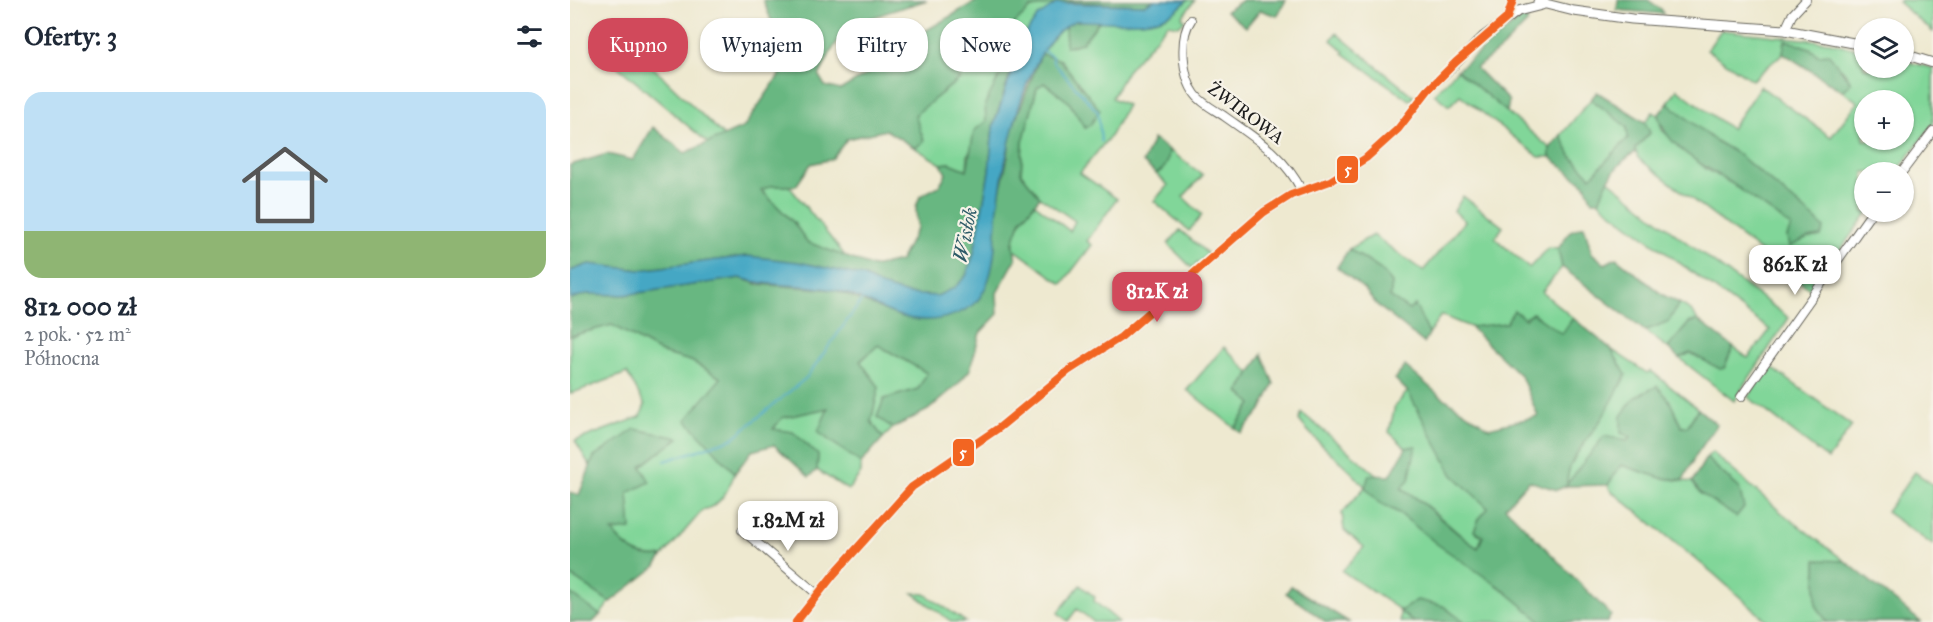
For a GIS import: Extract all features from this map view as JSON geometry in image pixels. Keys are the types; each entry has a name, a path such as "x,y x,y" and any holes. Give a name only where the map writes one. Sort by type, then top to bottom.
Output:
{"street":[{"path":"1508,18 1513,0"},
{"path":"1785,30 1792,15 1806,0"},
{"path":"796,622 817,594 912,487 1000,427 1068,371 1121,337 1264,212 1302,191 1330,181 1366,158 1398,129 1428,90 1456,62 1508,18 1528,7 1539,2 1632,19 1785,30 1854,43"},
{"name":"ŻWIROWA","path":"1191,20 1184,30 1182,57 1194,94 1275,153 1291,171 1302,191"},
{"path":"1914,57 1933,63"},
{"path":"1910,162 1933,131"},
{"path":"1741,397 1827,272 1864,222"},
{"path":"742,530 817,594"}],"green space":[{"path":"763,0 927,0 873,18 836,18 836,43 824,66 824,18 770,18"},
{"path":"978,0 1155,0 1144,5 1071,2 1031,8 1020,18 947,18"},
{"path":"1187,0 1195,0 1182,17 1185,20 1179,26 1168,24 1127,71 1112,98 1127,105 1111,135 1080,173 1117,199 1087,241 1092,245 1062,284 1014,249 1017,230 1035,204 1070,231 1075,221 1040,197 1021,173 1023,142 1037,88 1043,83 1069,102 1085,128 1099,110 1061,60 1041,54 1065,25 1066,46 1072,46 1082,42 1100,20 1147,21 1158,19 1169,15"},
{"path":"1243,0 1286,0 1277,16 1260,10 1246,27 1226,11"},
{"path":"1618,0 1648,0 1662,10 1663,14 1617,10"},
{"path":"1900,0 1933,0 1933,32 1898,2"},
{"path":"1057,3 1032,25 1032,18 1020,18 1031,8"},
{"path":"1528,13 1527,23 1502,48 1476,68 1509,101 1507,112 1457,70"},
{"path":"1100,20 1082,43 1066,47 1065,25 1075,21"},
{"path":"940,22 940,72 959,72 960,78 915,115 924,141 915,148 886,130 847,139 832,159 811,164 796,186 771,186 761,190 794,223 807,242 873,267 900,261 917,228 916,207 920,196 939,186 946,174 941,164 950,163 967,170 974,131 986,121 985,104 1001,72 1011,72 993,127 989,172 974,253 966,276 955,288 937,296 908,294 884,287 863,276 747,256 640,270 589,264 570,271 570,165 607,154 633,160 653,127 685,153 744,127 780,74 779,72 821,72 819,76 825,86 840,90 871,72 928,72 928,29"},
{"path":"1721,30 1830,42 1854,48 1854,78 1914,78 1914,63 1933,68 1933,124 1914,149 1914,90 1854,90 1854,99 1842,91 1851,83 1840,67 1823,56 1785,41 1783,53 1752,80 1707,50"},
{"path":"1336,33 1414,98 1409,100 1343,53 1344,51 1331,40"},
{"path":"1785,40 1810,48 1817,55 1829,54 1851,83 1842,91 1783,53"},
{"path":"1041,54 1060,60 1100,110 1091,124 1085,128 1069,102 1044,83 1037,88 1023,142 1021,173 1040,197 1021,220 1013,242 1016,259 997,293 998,314 980,333 970,370 958,384 928,410 893,428 877,417 884,399 918,389 927,373 878,345 860,361 879,387 871,421 883,438 861,463 818,432 828,408 782,418 773,429 793,432 818,455 817,470 809,477 774,445 752,451 735,473 686,420 721,378 691,361 662,353 612,325 570,336 570,299 587,294 624,295 740,278 757,284 835,290 899,316 924,320 974,305 1008,157 1010,135"},
{"path":"1457,70 1550,148 1550,157 1539,157 1460,95 1449,106 1434,94"},
{"path":"624,72 658,72 724,136 708,143"},
{"path":"959,72 1002,72 986,103 986,121 968,155 967,170 950,163 941,164 915,148 924,140 914,115 960,79"},
{"path":"1760,86 1831,137 1854,107 1854,150 1914,150 1904,162 1854,162 1854,222 1861,222 1811,290 1638,158 1635,149 1650,133 1645,122 1653,112 1658,115 1662,130 1706,169 1734,185 1792,226 1787,237 1789,246 1808,238 1821,236 1824,228 1738,154 1714,140 1668,103 1677,89 1731,129"},
{"path":"1597,92 1645,122 1650,133 1635,149 1636,152 1623,161 1613,173 1599,201 1592,201 1585,185 1550,157 1550,148 1561,135 1571,156 1591,177 1628,138 1627,127 1591,99"},
{"path":"1591,99 1627,127 1628,138 1591,177 1571,156 1561,135"},
{"path":"1668,103 1714,140 1738,154 1815,219 1824,228 1821,236 1808,238 1789,247 1787,237 1791,226 1689,156 1669,138 1658,115"},
{"path":"1153,139 1169,150 1166,164 1156,174 1143,162"},
{"path":"1169,150 1203,175 1183,197 1202,215 1189,231 1154,201 1168,185 1156,174 1166,164"},
{"path":"1607,179 1678,236 1789,318 1734,401 1679,358 1690,353 1724,368 1733,347 1748,358 1770,330 1604,207 1599,201"},
{"path":"771,186 789,186 846,257 807,242 794,223 761,190"},
{"path":"1463,196 1503,227 1495,238 1529,268 1548,248 1558,249 1562,267 1542,292 1573,318 1562,334 1555,332 1533,313 1511,322 1483,327 1468,326 1441,315 1429,334 1415,305 1409,310 1390,297 1392,283 1381,270 1349,249 1373,235 1423,271 1465,221 1454,211"},
{"path":"1584,226 1592,253 1605,264 1616,258 1663,295 1679,303 1669,321 1645,331 1562,267 1558,249 1570,231"},
{"path":"1180,230 1208,254 1192,268 1168,244"},
{"path":"1349,249 1381,270 1392,283 1390,297 1409,310 1415,305 1429,334 1424,343 1377,305 1365,290 1337,267"},
{"path":"1679,303 1691,310 1698,320 1689,323 1668,348 1645,331 1669,321"},
{"path":"1514,310 1525,319 1532,313 1562,334 1573,318 1611,349 1626,375 1606,412 1573,459 1567,484 1604,436 1627,441 1631,437 1621,433 1621,416 1635,397 1657,386 1669,400 1682,427 1687,427 1698,409 1717,425 1696,455 1683,480 1661,478 1621,465 1608,485 1566,486 1557,490 1529,481 1505,507 1611,615 1607,622 1542,622 1501,588 1437,544 1399,513 1378,502 1365,487 1369,475 1390,476 1406,448 1416,446 1409,480 1401,488 1478,548 1483,536 1474,531 1479,519 1488,508 1453,475 1408,392 1395,379 1405,366 1439,395 1489,428 1538,416 1521,376 1470,327 1506,323"},
{"path":"1698,320 1733,347 1724,368 1720,369 1690,353 1679,358 1668,348 1689,323"},
{"path":"612,325 662,353 691,361 721,378 715,451 735,473 720,501 703,510 663,556 647,556 633,551 611,530 641,467 678,438 594,457 590,466 575,441 640,417 645,405 627,373 570,394 570,336"},
{"path":"878,345 927,373 918,389 884,399 877,417 893,428 883,438 871,421 879,387 860,362"},
{"path":"1224,347 1250,373 1239,392 1252,404 1235,428 1187,390"},
{"path":"1611,349 1647,373 1651,371 1698,409 1687,427 1682,427 1669,400 1627,441 1619,439 1566,486 1573,460 1602,418 1626,375"},
{"path":"1262,354 1274,384 1261,410 1241,433 1235,428 1252,404 1239,392"},
{"path":"1768,365 1852,426 1828,459 1748,397"},
{"path":"1408,391 1453,475 1489,508 1479,519 1474,531 1483,536 1477,549 1400,487 1416,446 1406,448 1389,432 1395,406"},
{"path":"829,408 818,432 861,463 861,473 848,490 817,470 818,455 773,430 781,418"},
{"path":"1302,413 1377,475 1369,475 1378,502 1399,513 1501,588 1542,622 1464,622 1443,606 1400,611 1342,571 1364,547 1344,530 1342,513 1365,487 1306,429 1299,420"},
{"path":"635,429 679,438 641,466 650,482 628,493 631,529 612,531 633,551 647,556 663,556 655,567 610,602 570,575 570,492 579,495 594,457"},
{"path":"1712,452 1782,513 1845,561 1816,561 1816,605 1827,622 1768,622 1714,574 1610,490 1608,485 1621,465 1661,478 1692,482 1701,494 1739,488 1706,458"},
{"path":"1706,458 1739,488 1744,507 1736,517 1701,494 1692,482"},
{"path":"1915,472 1933,485 1933,545 1886,512"},
{"path":"1816,560 1845,561 1921,622 1827,622 1816,605"},
{"path":"570,575 610,602 600,615 570,593"},
{"path":"1080,585 1095,597 1094,601 1119,622 1094,622 1077,609 1068,621 1058,613"},
{"path":"1291,586 1349,622 1326,622 1286,593"},
{"path":"570,593 600,615 593,622 570,622"},
{"path":"913,593 925,594 966,622 952,622"},
{"path":"1417,600 1443,606 1464,622 1413,622 1400,611"},
{"path":"1400,611 1413,622 1400,622"}],"water":[{"path":"1155,0 1187,0 1164,17 1150,21 1120,23 1075,21 1058,33 1043,51 1031,74 1013,128 999,199 991,273 981,296 963,311 939,319 912,319 834,290 763,283 740,278 624,295 587,294 570,299 570,271 589,264 640,270 747,256 799,262 863,276 884,287 908,294 937,296 954,288 966,276 974,253 989,172 993,127 1012,72 1032,72 1032,24 1037,17 1057,3 1144,5"}],"waterway":[{"path":"1042,50 1053,57 1053,62 1098,112 1101,141"},
{"path":"665,461 732,439 806,378 862,300"}],"transit line":[{"name":"5","path":"796,622 834,574 912,487 1000,427 1068,371 1121,337 1264,212 1291,195 1330,181 1366,158 1398,129 1428,90 1456,62 1507,18 1513,0"}],"water label":[{"name":"Wisłok","path":"965,235"}]}
